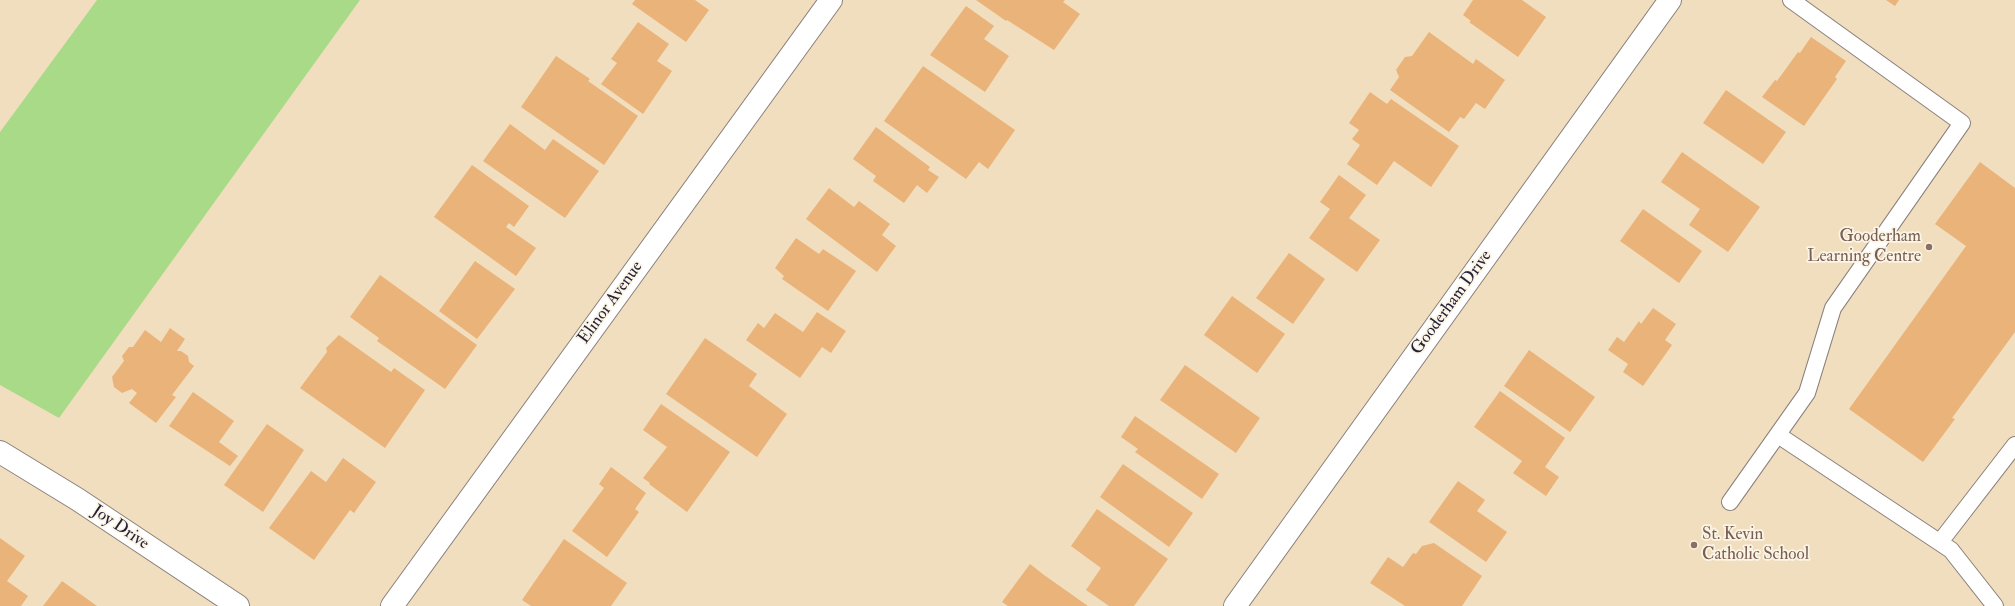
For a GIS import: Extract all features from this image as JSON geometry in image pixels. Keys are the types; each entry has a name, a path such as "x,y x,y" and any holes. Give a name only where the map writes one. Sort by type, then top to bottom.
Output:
{"street":[{"name":"Elinor Avenue","path":"392,606 831,0"},
{"name":"Gooderham Drive","path":"1235,606 1670,0"},
{"name":"Joy Drive","path":"0,452 77,499 238,606"}],"lane":[{"path":"1730,502 1807,393 1833,308 1962,124 1791,0"},
{"path":"1778,435 1951,550 1995,606"},
{"path":"1940,542 2015,445"}],"green space":[{"path":"97,0 360,0 59,418 0,385 0,132"}],"building":[{"path":"635,0 695,0 709,10 686,42 632,4"},
{"path":"976,0 1065,0 1063,2 1080,14 1054,50 1007,20 1006,21"},
{"path":"1473,0 1522,0 1546,17 1518,57 1469,22 1471,21 1463,15"},
{"path":"1886,0 1899,0 1895,6"},
{"path":"966,6 994,26 984,39 1009,56 985,92 930,55"},
{"path":"638,22 669,44 657,61 672,71 643,114 601,84 617,63 611,59"},
{"path":"1429,32 1473,64 1476,59 1505,80 1485,109 1476,103 1464,119 1460,117 1449,132 1390,90 1399,77 1396,70 1405,57 1412,56"},
{"path":"1811,37 1846,61 1835,77 1837,79 1804,126 1762,97 1775,80 1777,81 1798,52 1800,53"},
{"path":"556,56 590,79 588,81 638,116 604,165 521,107"},
{"path":"923,66 1015,130 988,169 979,162 966,179 884,121"},
{"path":"1726,90 1786,132 1763,164 1703,123"},
{"path":"1370,92 1387,104 1391,99 1459,146 1431,187 1394,161 1377,185 1347,164 1360,145 1352,139 1359,130 1349,123"},
{"path":"510,124 545,150 553,139 599,171 565,218 483,161"},
{"path":"876,127 930,167 928,170 939,177 927,193 917,185 904,203 873,181 876,176 853,159"},
{"path":"1682,152 1760,207 1728,252 1689,225 1700,209 1661,182"},
{"path":"1980,162 2015,188 2015,332 1952,418 1955,419 1923,462 1849,409 1966,246 1935,224"},
{"path":"472,165 529,206 514,227 509,223 506,227 536,248 516,276 434,217"},
{"path":"1339,175 1366,195 1349,218 1380,240 1357,272 1309,238 1330,209 1320,202"},
{"path":"829,188 854,207 859,201 890,224 882,235 896,246 877,272 806,219"},
{"path":"1643,209 1702,251 1679,283 1620,241"},
{"path":"796,238 819,254 823,249 856,271 828,311 782,279 784,276 775,268"},
{"path":"1289,253 1325,279 1293,324 1256,298"},
{"path":"475,261 515,289 477,339 439,311"},
{"path":"380,275 477,345 445,389 377,341 379,338 350,317"},
{"path":"1232,296 1285,334 1257,373 1204,335"},
{"path":"1653,308 1676,324 1665,340 1672,345 1643,386 1623,372 1628,364 1608,350 1617,337 1624,342 1639,321 1641,324"},
{"path":"817,312 846,331 831,353 822,347 800,378 746,340 758,323 764,328 775,313 803,332"},
{"path":"170,328 185,339 177,351 181,351 188,356 189,362 194,366 172,395 176,397 156,423 129,403 137,393 132,389 122,393 114,387 112,377 124,361 122,356 129,347 133,347 145,330 161,342"},
{"path":"339,335 391,372 394,368 425,390 385,448 300,388 327,352 326,348"},
{"path":"705,338 757,374 749,386 787,414 757,457 666,394"},
{"path":"1529,350 1595,397 1570,432 1504,386"},
{"path":"1185,365 1260,418 1236,453 1160,400"},
{"path":"1500,391 1565,438 1545,467 1559,477 1546,496 1513,473 1522,461 1474,427"},
{"path":"193,392 234,421 219,442 238,456 230,466 169,426"},
{"path":"661,404 730,452 687,512 643,478 667,447 643,430"},
{"path":"1135,416 1219,474 1202,499 1135,452 1138,449 1121,437"},
{"path":"267,424 304,450 263,512 224,485"},
{"path":"343,458 376,482 354,513 350,510 314,560 269,528 311,471 326,482"},
{"path":"1123,464 1193,513 1169,547 1100,497"},
{"path":"611,467 646,493 635,509 639,512 607,557 572,531 604,488 599,484"},
{"path":"1458,481 1485,500 1477,511 1507,532 1486,562 1429,522"},
{"path":"1097,509 1168,559 1134,606 1109,606 1086,590 1101,568 1071,546"},
{"path":"0,538 25,556 7,581 28,596 21,606 0,606"},
{"path":"564,539 627,583 611,606 531,606 522,600"},
{"path":"1434,543 1482,576 1462,606 1405,606 1370,583 1388,557 1403,567 1413,553 1416,554 1422,546"},
{"path":"1030,564 1088,606 1008,606 1002,602"},
{"path":"62,581 97,606 43,606"}],"place":[{"name":"Gooderham Learning Centre","path":"1929,247"},
{"name":"St. Kevin Catholic School","path":"1694,545"}]}
